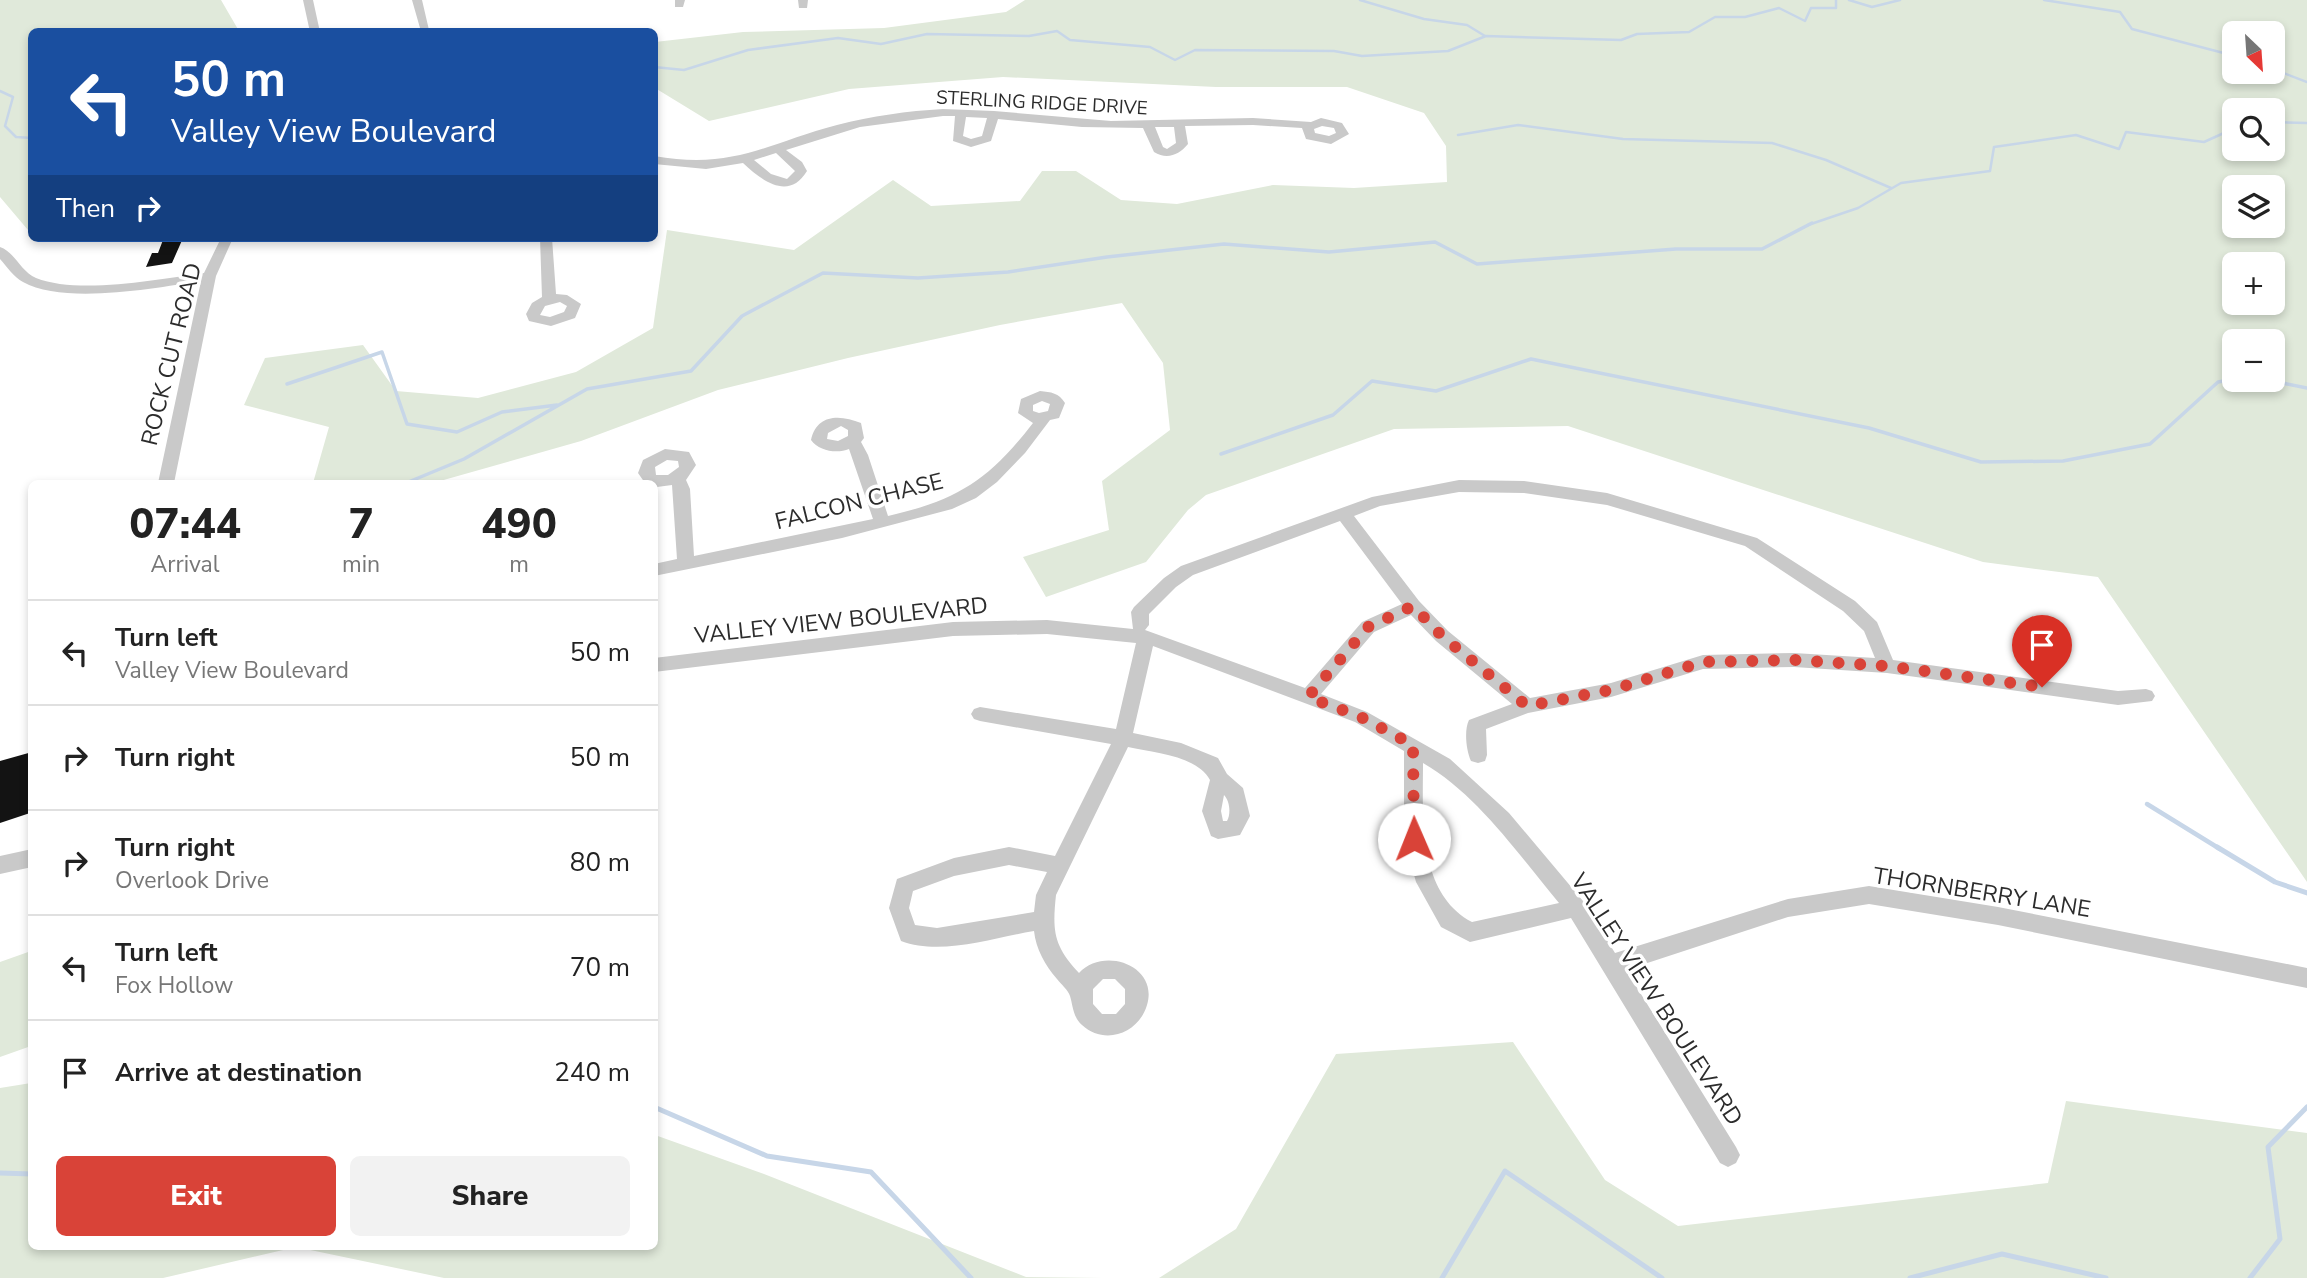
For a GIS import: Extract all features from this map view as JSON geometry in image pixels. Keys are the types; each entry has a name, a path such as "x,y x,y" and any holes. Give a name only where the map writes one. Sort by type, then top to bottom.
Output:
{"street":[{"path":"308,0 314,28"},
{"path":"417,0 425,28"},
{"path":"961,113 957,138 971,143 987,138 994,114"},
{"name":"STERLING RIDGE DRIVE","path":"658,161 702,167 748,161 839,128 927,114 994,114 1082,123 1180,124 1260,121 1310,125"},
{"path":"1148,124 1150,142 1154,147 1167,151 1178,149 1182,144 1180,124"},
{"path":"748,161 773,181 781,183 793,180 801,171 798,165 779,150"},
{"name":"ROCK CUT ROAD","path":"167,480 209,276 225,242"},
{"path":"546,242 549,299"},
{"path":"0,251 29,281 52,286 135,285 209,276"},
{"name":"FALCON CHASE","path":"658,568 882,523 947,505 969,495 996,475 1044,418"},
{"path":"853,442 860,455 882,523"},
{"path":"677,478 682,489 686,564"},
{"path":"1081,991 1049,956 1042,920 1046,895 1123,738 1139,632 1173,594 1201,573 1206,565 1378,500 1459,486 1524,487 1607,499 1751,542 1849,606 1871,627 1887,666"},
{"path":"1343,513 1413,606 1442,636 1527,706"},
{"path":"1308,697 1368,627 1413,606"},
{"name":"VALLEY VIEW BOULEVARD","path":"658,665 953,629 1046,627 1139,632 1361,717 1413,745 1443,765 1502,819 1576,908 1728,1155"},
{"path":"1478,755 1476,725 1527,706 1611,690 1703,662 1794,660 1887,666 2118,698 2146,696"},
{"path":"980,714 1123,738 1181,751 1211,764 1220,780"},
{"path":"1413,745 1414,839 1426,882 1448,920 1469,932 1576,908"},
{"path":"1042,920 937,938 908,934 899,908 904,885 954,867 1009,856 1059,866"},
{"path":"0,865 28,859"},
{"name":"THORNBERRY LANE","path":"1612,964 1788,908 1869,895 1998,916 2307,978"}],"green space":[{"path":"0,0 221,0 237,28 28,28 28,230 0,197"},
{"path":"1025,0 2307,0 2307,882 2098,577 1983,562 1568,426 1394,429 1206,495 1188,510 1146,562 1046,597 1023,557 1109,530 1102,481 1170,430 1163,363 1122,303 1000,325 718,390 581,441 444,480 314,480 329,427 244,405 265,358 363,345 396,391 478,398 576,372 653,328 667,230 794,250 893,180 931,206 1020,201 1042,171 1076,171 1121,200 1177,204 1273,185 1354,188 1447,182 1446,146 1424,113 1347,87 1216,87 1003,77 849,89 709,121 658,90 658,42 743,32 884,28 1006,12"},
{"path":"28,952 28,1047 0,1057 0,962"},
{"path":"1513,1042 1605,1180 1678,1226 2048,1183 2066,1101 2307,1133 2307,1278 1159,1278 1236,1229 1336,1054"},
{"path":"28,1083 28,1250 283,1250 163,1278 0,1278 0,1088"},
{"path":"658,1136 764,1174 1026,1277 1103,1278 444,1278 310,1250 658,1250"}],"building":[{"path":"162,242 181,242 172,263 146,267 152,253 158,253"},
{"path":"28,753 28,814 0,823 0,761"}],"waterway":[{"path":"1360,0 1424,19 1467,25 1485,36"},
{"path":"658,67 684,70 748,50 838,38 881,44 927,34 1029,36 1057,31 1070,40 1150,47 1175,60 1195,50 1334,51 1362,56 1448,51 1486,36 1621,40 1637,34 1689,32 1715,17 1745,17 1779,8 1805,21 1811,8 1836,8 1836,0"},
{"path":"1849,0 1872,7 1900,0"},
{"path":"2044,0 2120,12 2132,29 2222,53"},
{"path":"2286,74 2307,82"},
{"path":"0,91 13,97 5,126 16,137 28,138"},
{"path":"2285,122 2307,123"},
{"path":"1458,135 1518,125 1623,139 1772,143 1826,160 1891,188"},
{"path":"1808,225 1858,208 1901,183 1990,171 1994,147 2076,135 2119,149 2126,132 2204,142 2222,134"},
{"path":"1808,225 1812,223"},
{"path":"413,480 464,459 587,389 691,371 742,316 823,273 918,278 1008,272 1107,257 1224,244 1329,252 1435,242 1477,264 1676,249 1762,249 1808,225"},
{"path":"287,384 382,352 407,424 457,432 502,412 557,405"},
{"path":"1221,454 1333,415 1372,381 1436,391 1531,359 1869,428 1981,462 2063,461 2150,444 2222,381"},
{"path":"2285,383 2307,388"},
{"path":"2147,804 2220,849"},
{"path":"2217,847 2275,882 2307,893"},
{"path":"2250,1278 2280,1239 2268,1147 2307,1107"},
{"path":"658,1109 767,1156 871,1172 971,1278"},
{"path":"1442,1278 1505,1171 1662,1278"},
{"path":"0,1173 28,1174"},
{"path":"1910,1278 2002,1254 2106,1278"}],"route":[{"path":"1414,839 1413,745 1361,717 1308,697 1368,627 1413,606 1442,636 1527,706 1611,690 1703,662 1794,660 1887,666 2042,687"}]}
